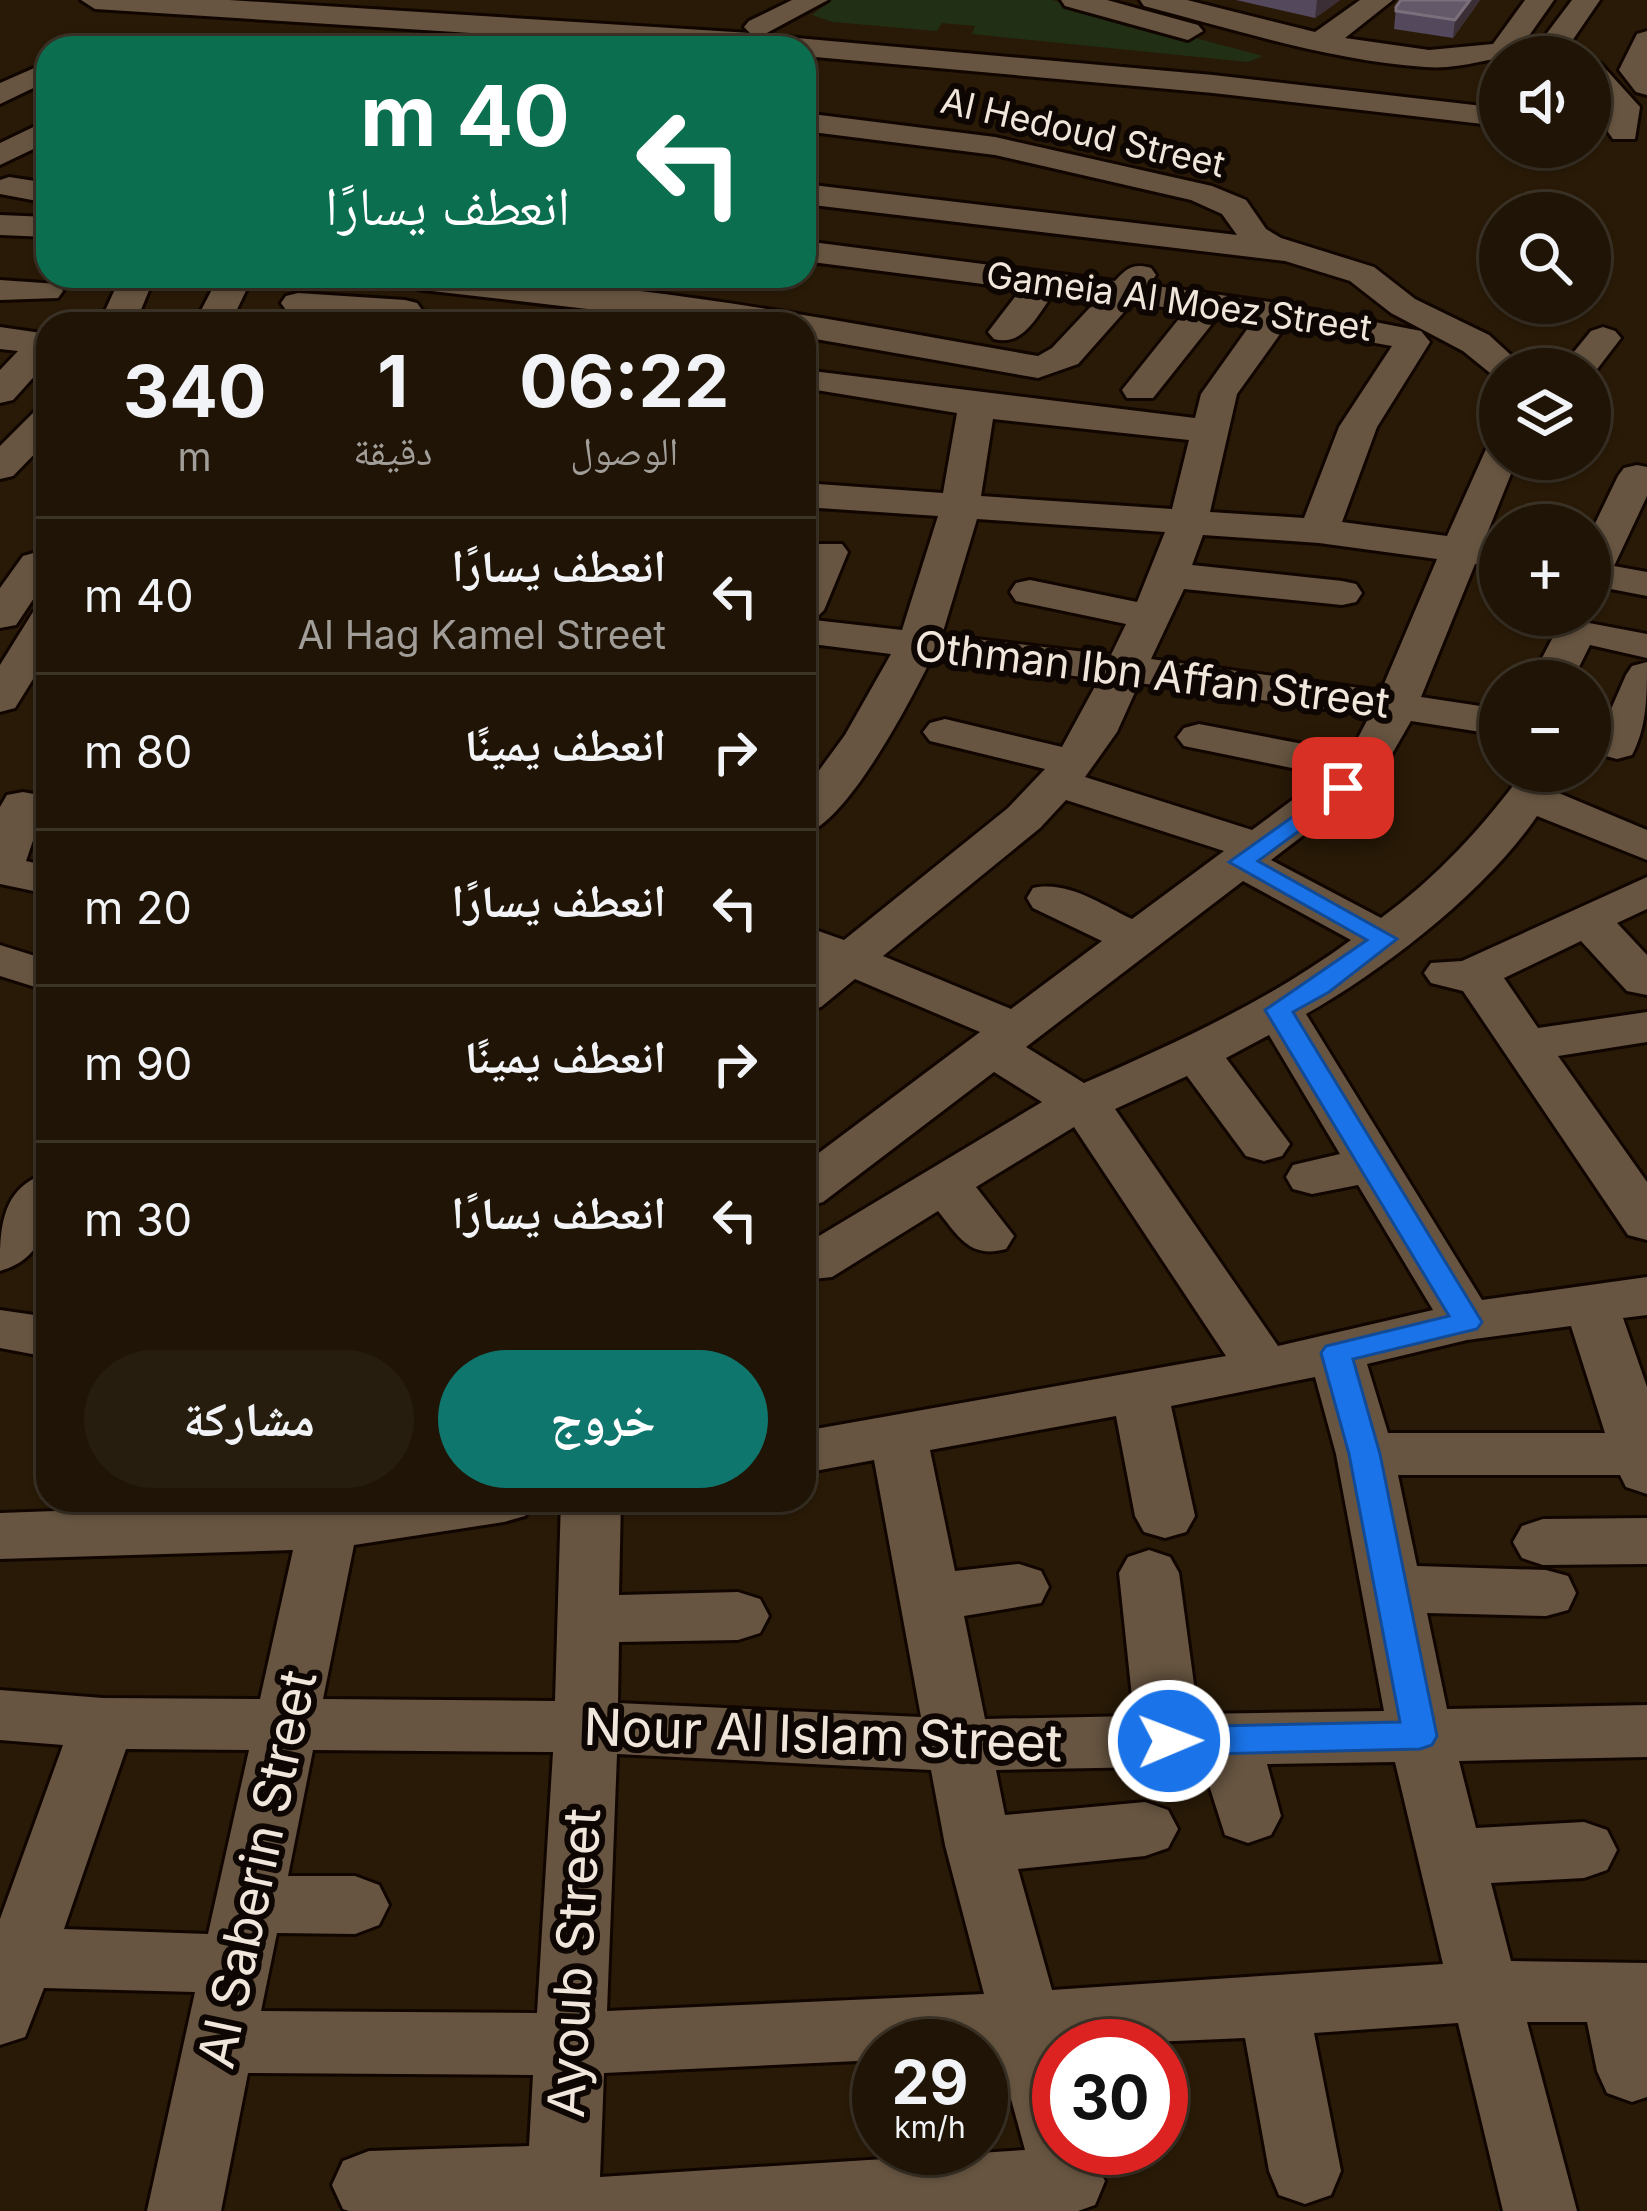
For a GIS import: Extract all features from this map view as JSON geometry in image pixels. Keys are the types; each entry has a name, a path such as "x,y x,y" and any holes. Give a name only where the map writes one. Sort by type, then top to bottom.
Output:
{"street":[{"path":"95,0 759,27 1479,96"},
{"path":"390,0 483,15 709,36"},
{"path":"759,27 814,0"},
{"path":"1075,0 1411,87 1479,77"},
{"path":"1154,0 1444,61 1504,51 1540,0"},
{"path":"1324,39 1379,0"},
{"path":"1563,36 1586,0"},
{"path":"1647,40 1634,70 1647,86"},
{"path":"816,46 1479,115"},
{"path":"0,69 36,70"},
{"path":"0,95 36,76"},
{"path":"1611,95 1637,126"},
{"name":"Al Hedoud Street","path":"816,123 943,138 1011,185 1201,193 1234,207 1254,236 1362,274 1403,306 1482,348"},
{"path":"816,164 858,127"},
{"path":"943,138 872,259 819,328 1038,367 1056,363 1124,292 1201,193"},
{"path":"18,178 36,149"},
{"path":"816,170 903,205 1011,185 1171,236 1290,252"},
{"path":"0,225 36,226"},
{"name":"Gameia Al Moez Street","path":"816,252 1046,280 1403,334 1412,342 1358,427 1319,531"},
{"path":"915,298 932,266"},
{"path":"1006,332 1046,280"},
{"path":"298,303 412,297 454,288"},
{"path":"498,288 517,300 553,288"},
{"path":"571,288 606,312 674,307 697,312"},
{"path":"674,307 694,288"},
{"path":"731,312 756,288"},
{"path":"0,290 46,291"},
{"path":"1140,390 1210,303"},
{"path":"816,986 1024,818 1095,732 1151,617 1188,522 1219,394 1277,313"},
{"path":"0,338 36,343"},
{"path":"1595,348 1603,338"},
{"path":"0,392 36,353"},
{"path":"816,392 1209,431"},
{"path":"816,804 873,728 942,580 977,405"},
{"path":"1611,531 1637,476"},
{"path":"816,496 1319,531 1479,552"},
{"path":"816,581 828,552"},
{"path":"816,1181 1343,788 1382,738 1396,703 1479,554"},
{"path":"2,616 28,563"},
{"path":"1168,575 1342,593"},
{"path":"1611,577 1647,584"},
{"path":"1030,592 1151,617"},
{"path":"1558,660 1567,627 1647,646"},
{"name":"Othman Ibn Affan Street","path":"816,633 1396,703 1479,718"},
{"path":"36,640 0,698 36,702"},
{"path":"1618,747 1647,675"},
{"path":"945,732 1065,773 1250,854 1384,939"},
{"path":"1198,737 1361,769"},
{"path":"816,1262 1080,1103 1195,1052 1320,986 1384,939 1475,860 1531,792"},
{"path":"1552,792 1647,846"},
{"path":"24,805 0,869 36,877"},
{"path":"1647,891 1462,973 1524,1046 1647,1222"},
{"path":"1050,898 1137,940"},
{"path":"1524,1046 1645,1004 1588,920"},
{"path":"816,945 1007,1041 1080,1103 1108,1136 1264,1369"},
{"path":"0,960 36,972"},
{"path":"1278,1010 1467,1322"},
{"path":"1195,1052 1264,1144"},
{"path":"1312,1177 1374,1165"},
{"path":"944,1183 987,1235"},
{"path":"0,1252 36,1206"},
{"path":"816,1450 1264,1369 1467,1322 1627,1294 1644,1463 1365,1454"},
{"path":"0,1329 36,1334"},
{"path":"1336,1353 1365,1454 1420,1736 1540,2211"},
{"path":"1139,1390 1157,1544 1198,1740 1248,1816"},
{"path":"898,1433 978,1845 1032,2057"},
{"path":"0,1536 328,1527 416,1512"},
{"name":"Ayoub Street","path":"575,2200 571,2044 591,1512"},
{"name":"Al Saberin Street","path":"184,2211 328,1527"},
{"path":"1392,1589 1545,1567 1647,1541"},
{"path":"929,1597 1018,1587"},
{"path":"589,1619 738,1616"},
{"name":"Nour Al Islam Street","path":"0,1715 103,1723 586,1727 957,1745 1647,1731"},
{"path":"7,1977 103,1723"},
{"path":"978,1845 1145,1829"},
{"path":"1451,1857 1585,1850"},
{"path":"7,1977 242,1934 355,1905"},
{"path":"221,2042 571,2044 1022,2023 1485,1991 1631,1993 1632,2071"},
{"path":"1274,2006 1305,2171"},
{"path":"369,2185 575,2200 1032,2173"}],"green space":[{"path":"832,0 1052,0 1263,56 1248,62 972,34 975,26 942,23 937,31 833,22 812,15"}],"building":[{"path":"1401,0 1470,0 1455,20 1396,11"}],"route":[{"path":"1169,1741 1420,1736 1365,1454 1336,1353 1467,1322 1278,1010 1384,939 1241,862 1343,788"}]}
